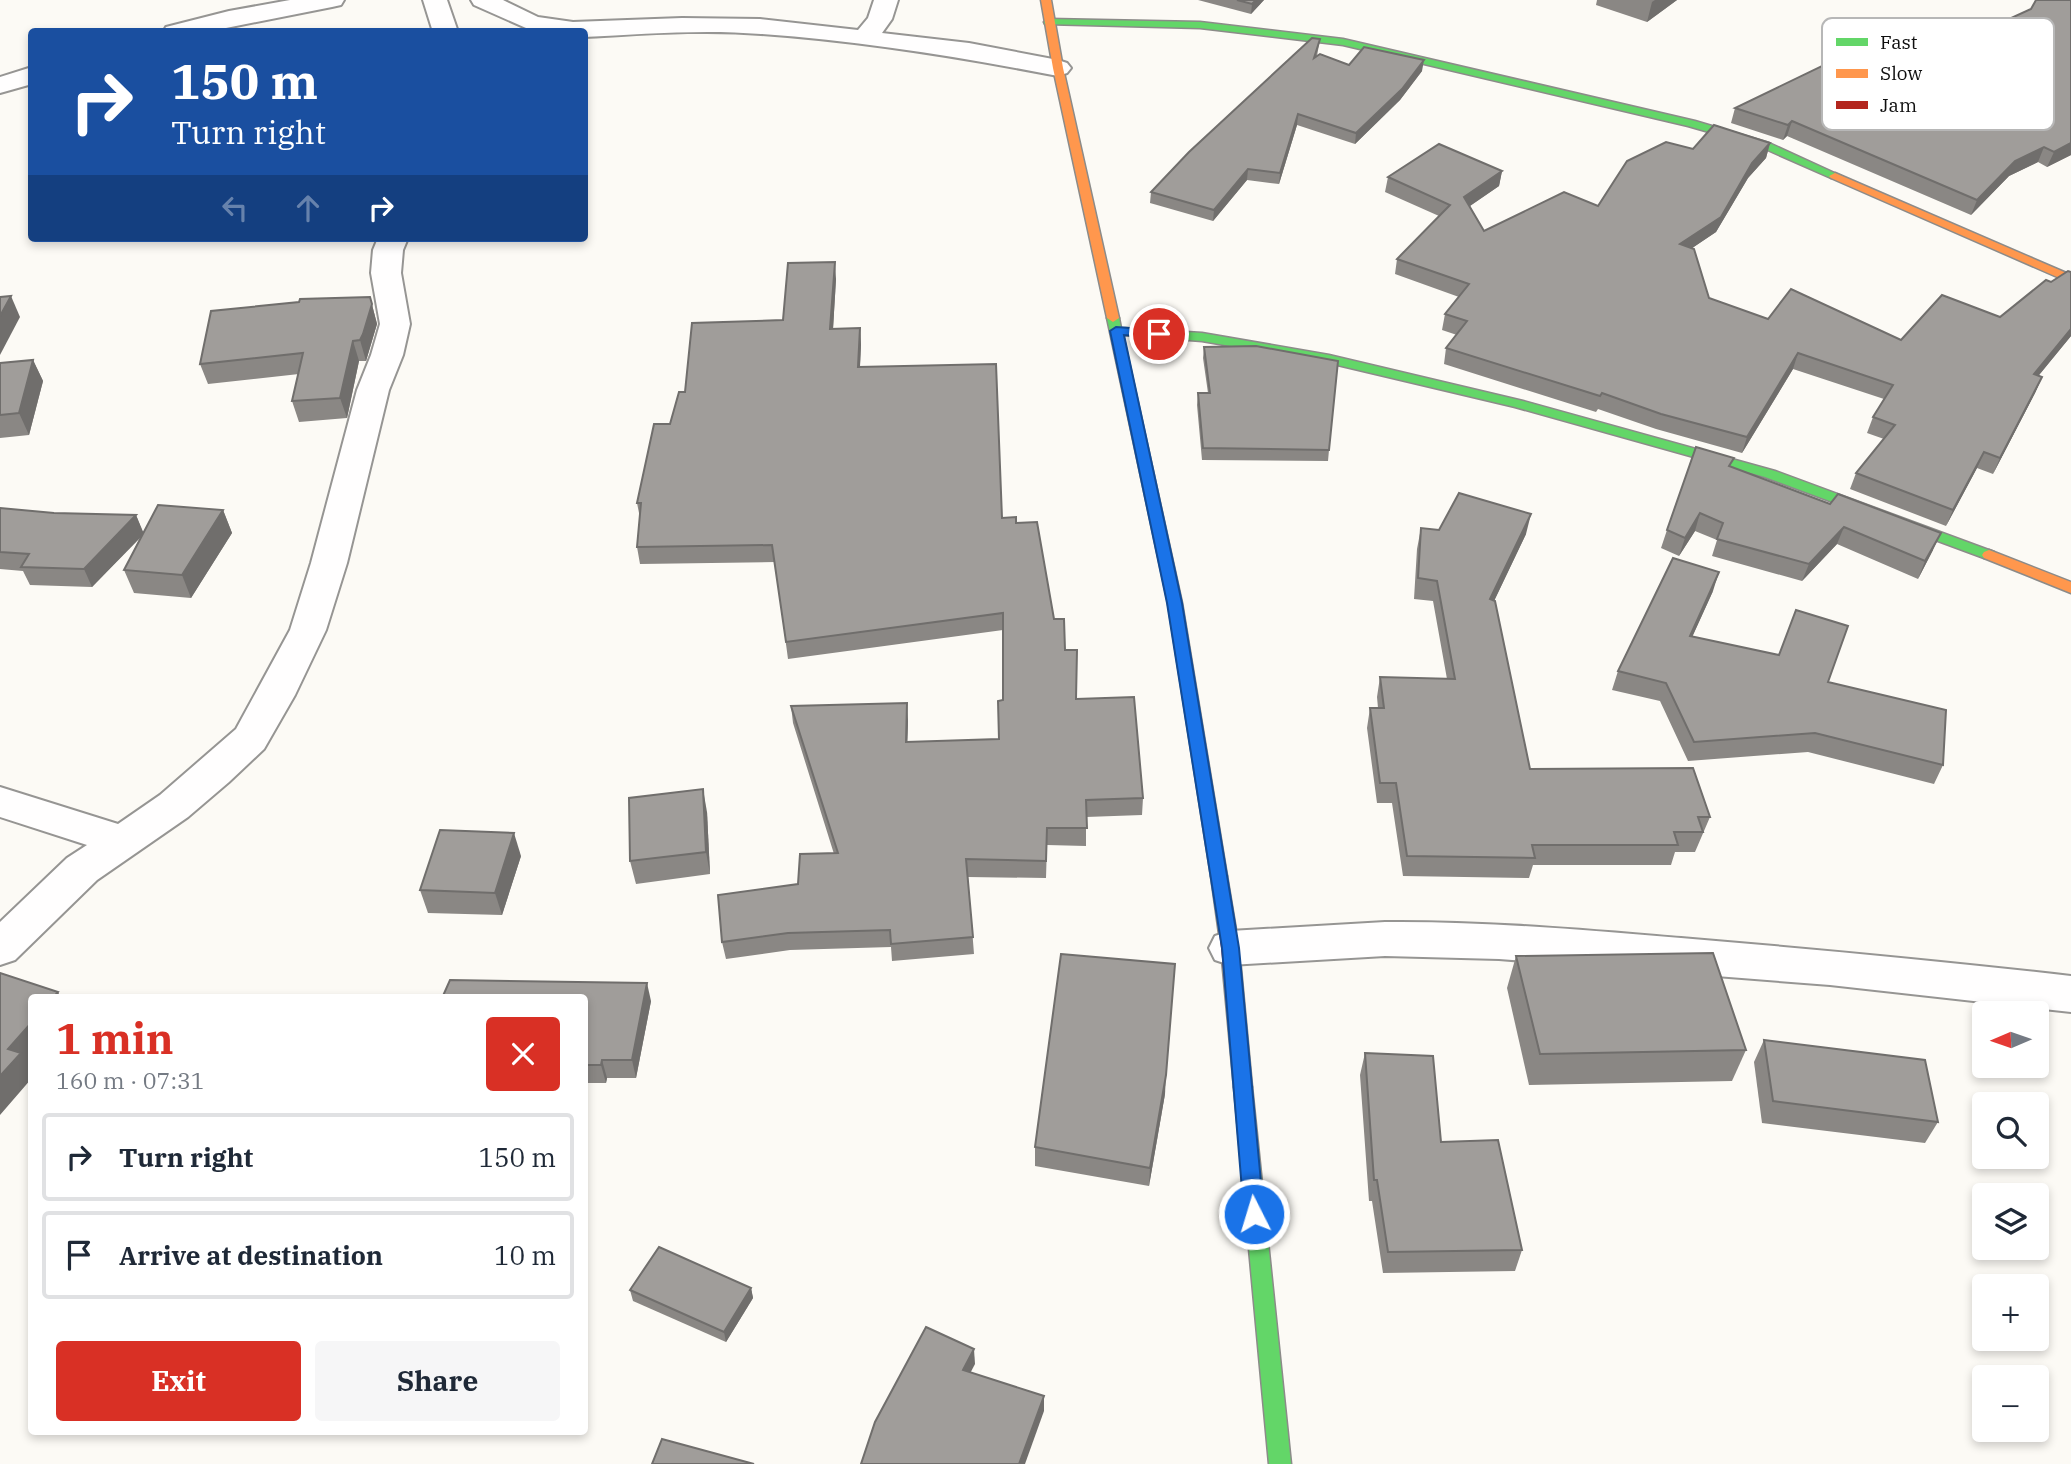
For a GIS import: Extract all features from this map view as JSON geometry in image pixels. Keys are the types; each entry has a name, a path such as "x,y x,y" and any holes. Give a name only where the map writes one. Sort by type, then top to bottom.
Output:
{"street":[{"path":"190,28 229,18 332,0"},
{"path":"435,0 445,28"},
{"path":"483,0 529,22 550,28"},
{"path":"866,37 880,19 886,0"},
{"path":"1046,0 1058,68 1175,603 1230,948 1280,1464"},
{"path":"1049,22 1200,25 1343,42 1691,123 1765,145 2071,279"},
{"path":"588,30 729,25 866,37 968,51 1058,68"},
{"path":"0,85 28,76"},
{"path":"0,948 82,869 184,797 250,739 276,695 308,630 329,563 373,390 394,329 386,273 391,242"},
{"path":"1116,331 1202,337 1303,354 1402,374 1518,404 1770,474 2071,588"},
{"path":"0,802 124,841"},
{"path":"1230,948 1350,941 1462,940 1791,964 1933,977 2071,994"}],"building":[{"path":"1237,0 1256,0 1252,4"},
{"path":"2036,0 2071,0 2071,143 2054,152 2044,147 2015,161 1977,200 1792,121 1788,125 1735,108 1822,66 1822,130 2054,130 2054,18 2011,18 2031,9"},
{"path":"1312,38 1320,39 1314,58 1320,54 1349,65 1364,47 1424,60 1402,89 1356,133 1298,114 1280,173 1248,169 1214,210 1151,192 1189,152"},
{"path":"1714,125 1770,143 1752,163 1721,217 1680,244 1694,249 1709,298 1768,319 1791,289 1901,340 1942,295 2000,317 2046,280 2051,282 2068,271 2071,272 2071,329 2034,374 2042,377 2000,458 1984,452 1953,510 1856,473 1895,425 1873,417 1893,385 1798,353 1747,437 1661,414 1602,393 1600,396 1446,348 1467,321 1445,314 1469,284 1397,259 1450,205 1388,177 1439,144 1502,171 1464,197 1484,231 1564,192 1598,206 1627,161 1666,142 1693,149"},
{"path":"835,262 830,329 860,328 858,367 996,364 1002,518 1016,517 1016,523 1037,522 1054,619 1064,619 1065,650 1077,650 1076,699 1134,697 1143,798 1086,800 1087,828 1047,828 1046,861 966,859 973,937 891,944 890,930 788,933 722,942 718,895 798,884 800,854 838,853 791,706 907,703 906,742 999,739 998,701 1003,700 1003,613 786,642 772,545 637,547 641,503 637,503 654,424 670,424 679,392 685,392 692,323 783,320 788,263"},
{"path":"11,296 0,316 0,297"},
{"path":"370,297 372,304 360,340 353,341 340,398 292,401 303,353 200,364 211,311 299,302 300,299"},
{"path":"1256,346 1338,361 1329,450 1203,448 1198,393 1210,393 1204,347"},
{"path":"33,360 19,413 0,415 0,363"},
{"path":"1696,447 1734,458 1729,466 1830,504 1838,494 1941,533 1925,561 1844,527 1809,564 1717,539 1723,523 1700,513 1685,538 1667,530"},
{"path":"1459,493 1531,514 1490,599 1495,601 1530,769 1693,768 1710,817 1698,817 1703,832 1674,832 1678,845 1532,845 1535,858 1407,856 1396,783 1380,783 1370,708 1384,708 1380,677 1455,679 1437,581 1418,578 1421,528 1439,530"},
{"path":"158,505 223,510 182,575 124,570"},
{"path":"0,508 54,513 136,515 84,569 21,567 29,554 0,552"},
{"path":"1673,558 1719,572 1690,636 1779,655 1796,610 1848,626 1828,682 1946,710 1943,765 1815,733 1694,742 1666,683 1618,671"},
{"path":"703,789 706,852 630,861 629,798"},
{"path":"440,830 514,833 495,893 420,890"},
{"path":"1713,953 1746,1050 1540,1054 1516,956"},
{"path":"1061,954 1175,964 1166,1075 1150,1168 1035,1147"},
{"path":"0,973 58,992 28,994 28,1026 8,1049 21,1053 0,1076"},
{"path":"450,980 647,983 632,1060 602,1060 601,1065 588,1065 588,994 444,994"},
{"path":"1764,1040 1925,1060 1938,1122 1773,1101"},
{"path":"1365,1053 1433,1056 1441,1142 1498,1140 1522,1250 1388,1252 1377,1180 1374,1180"},
{"path":"659,1247 751,1288 724,1332 630,1290"},
{"path":"926,1327 974,1349 963,1370 1044,1396 1019,1464 861,1464 875,1422"},
{"path":"662,1439 754,1464 652,1464"}],"traffic: fast":[{"path":"1049,22 1200,25 1343,42 1691,123 1765,145 1835,176"},
{"path":"1113,318 1175,603 1219,876"},
{"path":"1117,331 1202,337 1329,359 1518,404 1770,474 1989,555"},
{"path":"1243,1087 1280,1464"}],"traffic: slow":[{"path":"1046,0 1058,68 1113,318"},
{"path":"1835,176 2071,279"},
{"path":"1989,555 2071,588"}],"traffic: jam":[{"path":"1219,876 1230,948 1243,1087"}],"route":[{"path":"1159,334 1116,331 1175,603 1230,948 1254,1214"}]}
